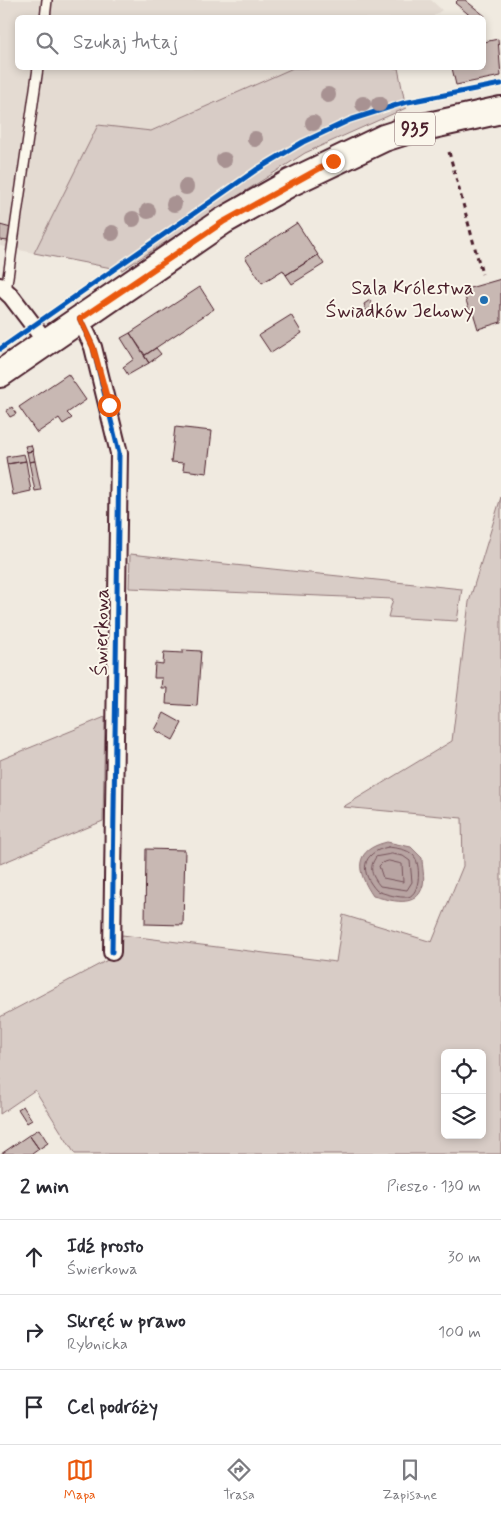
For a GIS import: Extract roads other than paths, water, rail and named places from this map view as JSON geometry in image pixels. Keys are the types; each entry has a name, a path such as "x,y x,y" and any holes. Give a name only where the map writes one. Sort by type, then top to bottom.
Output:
{"main road":[{"name":"935","path":"0,374 223,222 333,161 384,138 406,131 501,110"}],"street":[{"path":"3,289 46,342"},
{"name":"Świerkowa","path":"80,319 93,347 119,453 112,952"}],"lane":[{"path":"45,15 47,0"},
{"path":"3,289 38,70"}],"water":[{"path":"387,842 411,847 422,858 423,885 420,893 409,901 395,901 373,896 363,878 361,863 363,856 368,850"}],"place":[{"name":"Sala Królestwa Świadków Jehowy","path":"484,300"}]}
